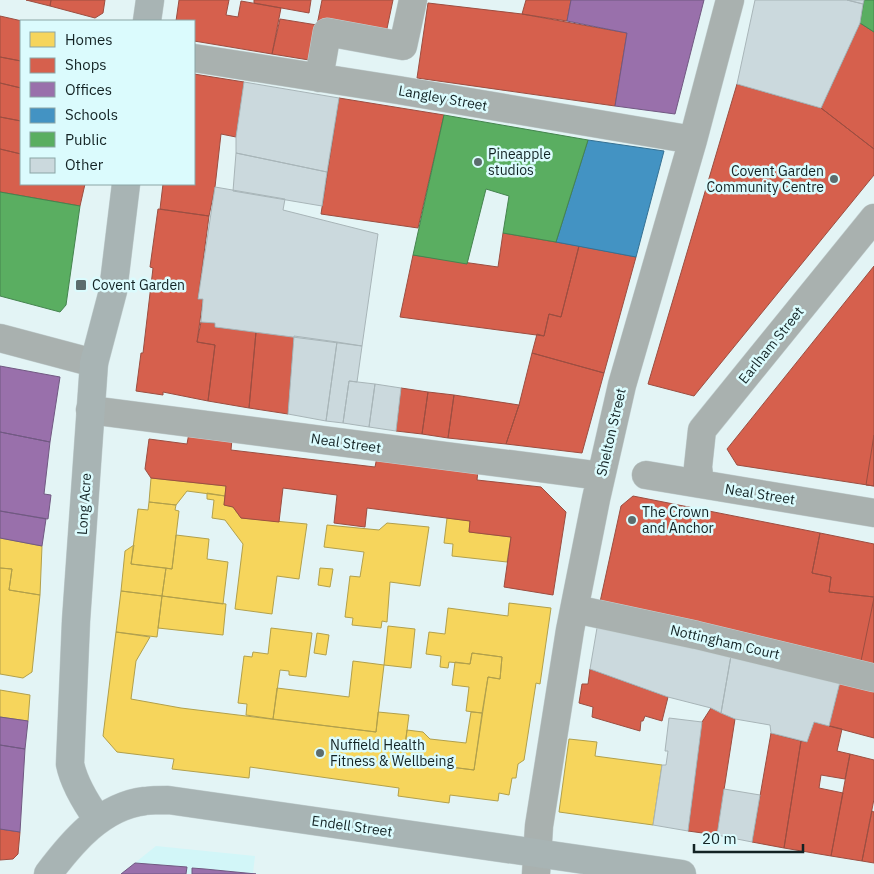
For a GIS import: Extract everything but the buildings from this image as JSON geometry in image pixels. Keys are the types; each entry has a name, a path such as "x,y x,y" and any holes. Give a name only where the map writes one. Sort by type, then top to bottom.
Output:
{"main road":[{"path":"147,20 150,0"},
{"name":"Long Acre","path":"98,820 74,780 70,764 76,622 94,363 113,291 126,185"},
{"name":"Endell Street","path":"48,874 62,855 98,820 129,805 144,801 168,800 536,864 682,874"}],"street":[{"path":"398,90 403,46 413,0"},
{"name":"Shelton Street","path":"536,864 538,826 574,609 601,476 622,385 693,140 730,0"},
{"path":"319,78 328,32 403,46"},
{"name":"Langley Street","path":"195,58 398,90 693,140"},
{"name":"Earlham Street","path":"700,484 698,467 702,430 874,218"},
{"path":"0,338 94,363"},
{"name":"Neal Street","path":"90,410 601,476"},
{"name":"Neal Street","path":"646,475 874,513"},
{"name":"Nottingham Court","path":"574,609 696,635 867,676"}],"shaded area":[{"path":"156,846 255,856 253,873 260,874 121,874"}],"place":[{"name":"Pineapple studios","path":"478,162"},
{"name":"Covent Garden Community Centre","path":"834,179"},
{"name":"Covent Garden","path":"81,285"},
{"name":"The Crown and Anchor","path":"632,520"},
{"name":"Nuffield Health Fitness & Wellbeing","path":"320,753"}]}
